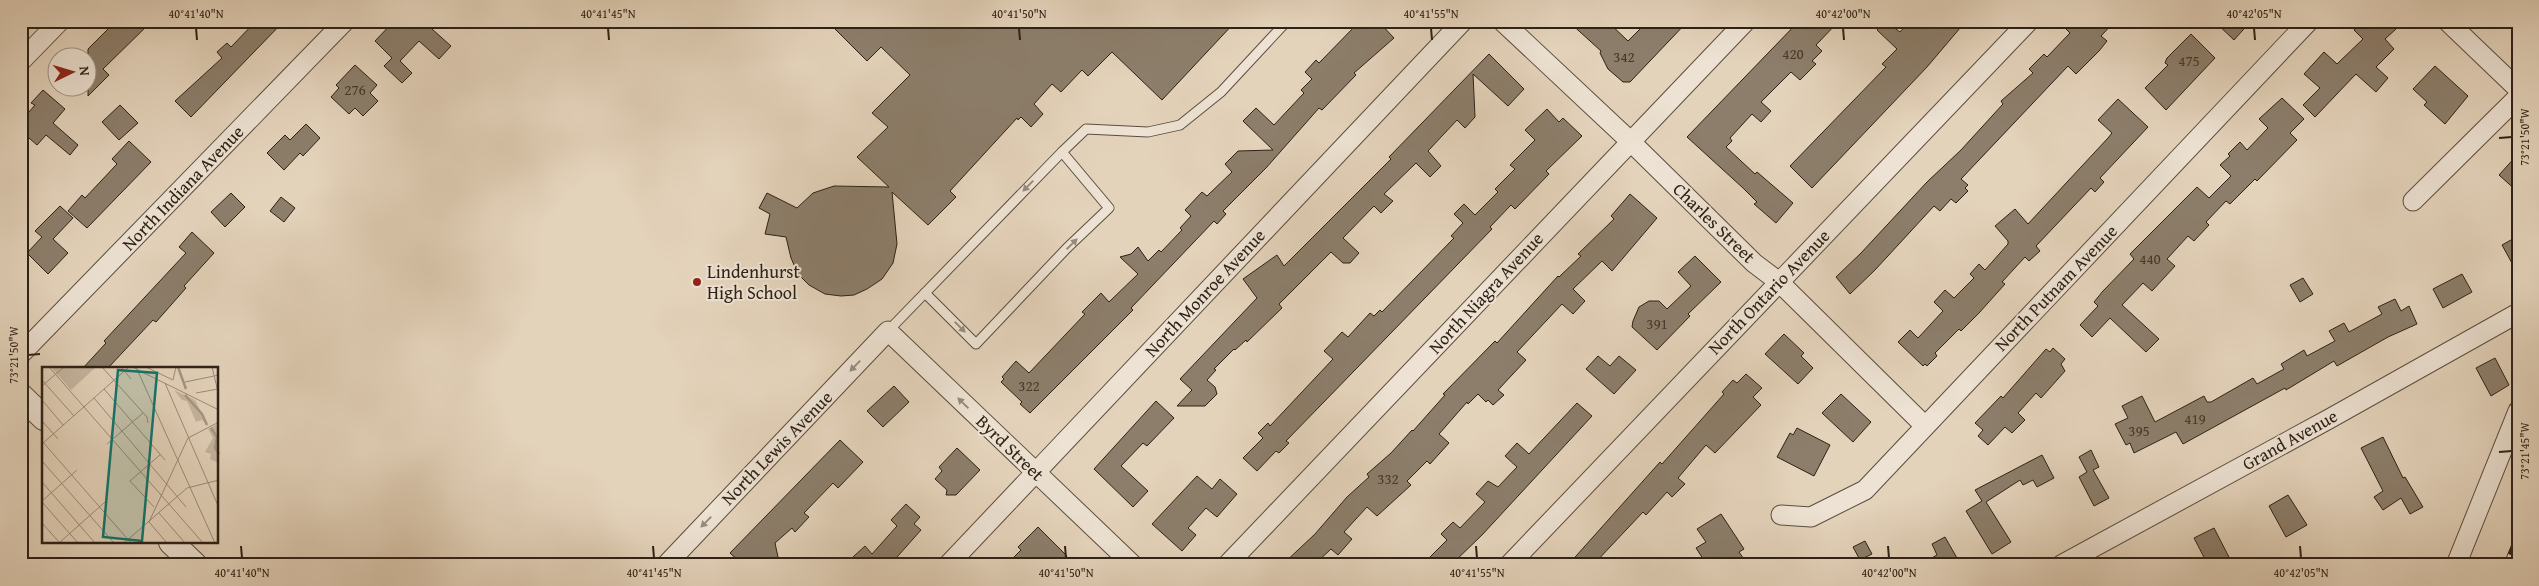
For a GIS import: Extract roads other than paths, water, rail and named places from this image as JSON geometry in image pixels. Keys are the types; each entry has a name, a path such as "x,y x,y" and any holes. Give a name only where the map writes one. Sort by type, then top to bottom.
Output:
{"street":[{"path":"21,61 60,21"},
{"name":"North Indiana Avenue","path":"21,354 345,21"},
{"name":"North Monroe Avenue","path":"948,565 1463,21"},
{"name":"Charles Street","path":"1502,21 1630,141 1754,263 1779,282 1925,426"},
{"name":"North Niagra Avenue","path":"1227,565 1746,21"},
{"name":"North Ontario Avenue","path":"1509,565 2029,21"},
{"name":"North Putnam Avenue","path":"1781,515 1811,517 1865,490 2309,21"},
{"path":"2447,21 2518,89"},
{"path":"2413,201 2518,97"},
{"name":"Grand Avenue","path":"2061,565 2329,420 2518,313"},
{"name":"Byrd Street","path":"888,331 1133,565"},
{"name":"North Lewis Avenue","path":"666,565 888,331"},
{"path":"21,396 42,416"},
{"path":"2456,565 2518,411"},
{"path":"173,544 195,565"}],"lane":[{"path":"888,331 1086,129 1148,132 1180,126 1221,92 1287,21"},
{"path":"925,292 976,344 1067,248 1109,208 1062,152"}],"railway":[{"path":"2506,565 2518,535"}],"place":[{"name":"Lindenhurst High School","path":"697,282"}]}
